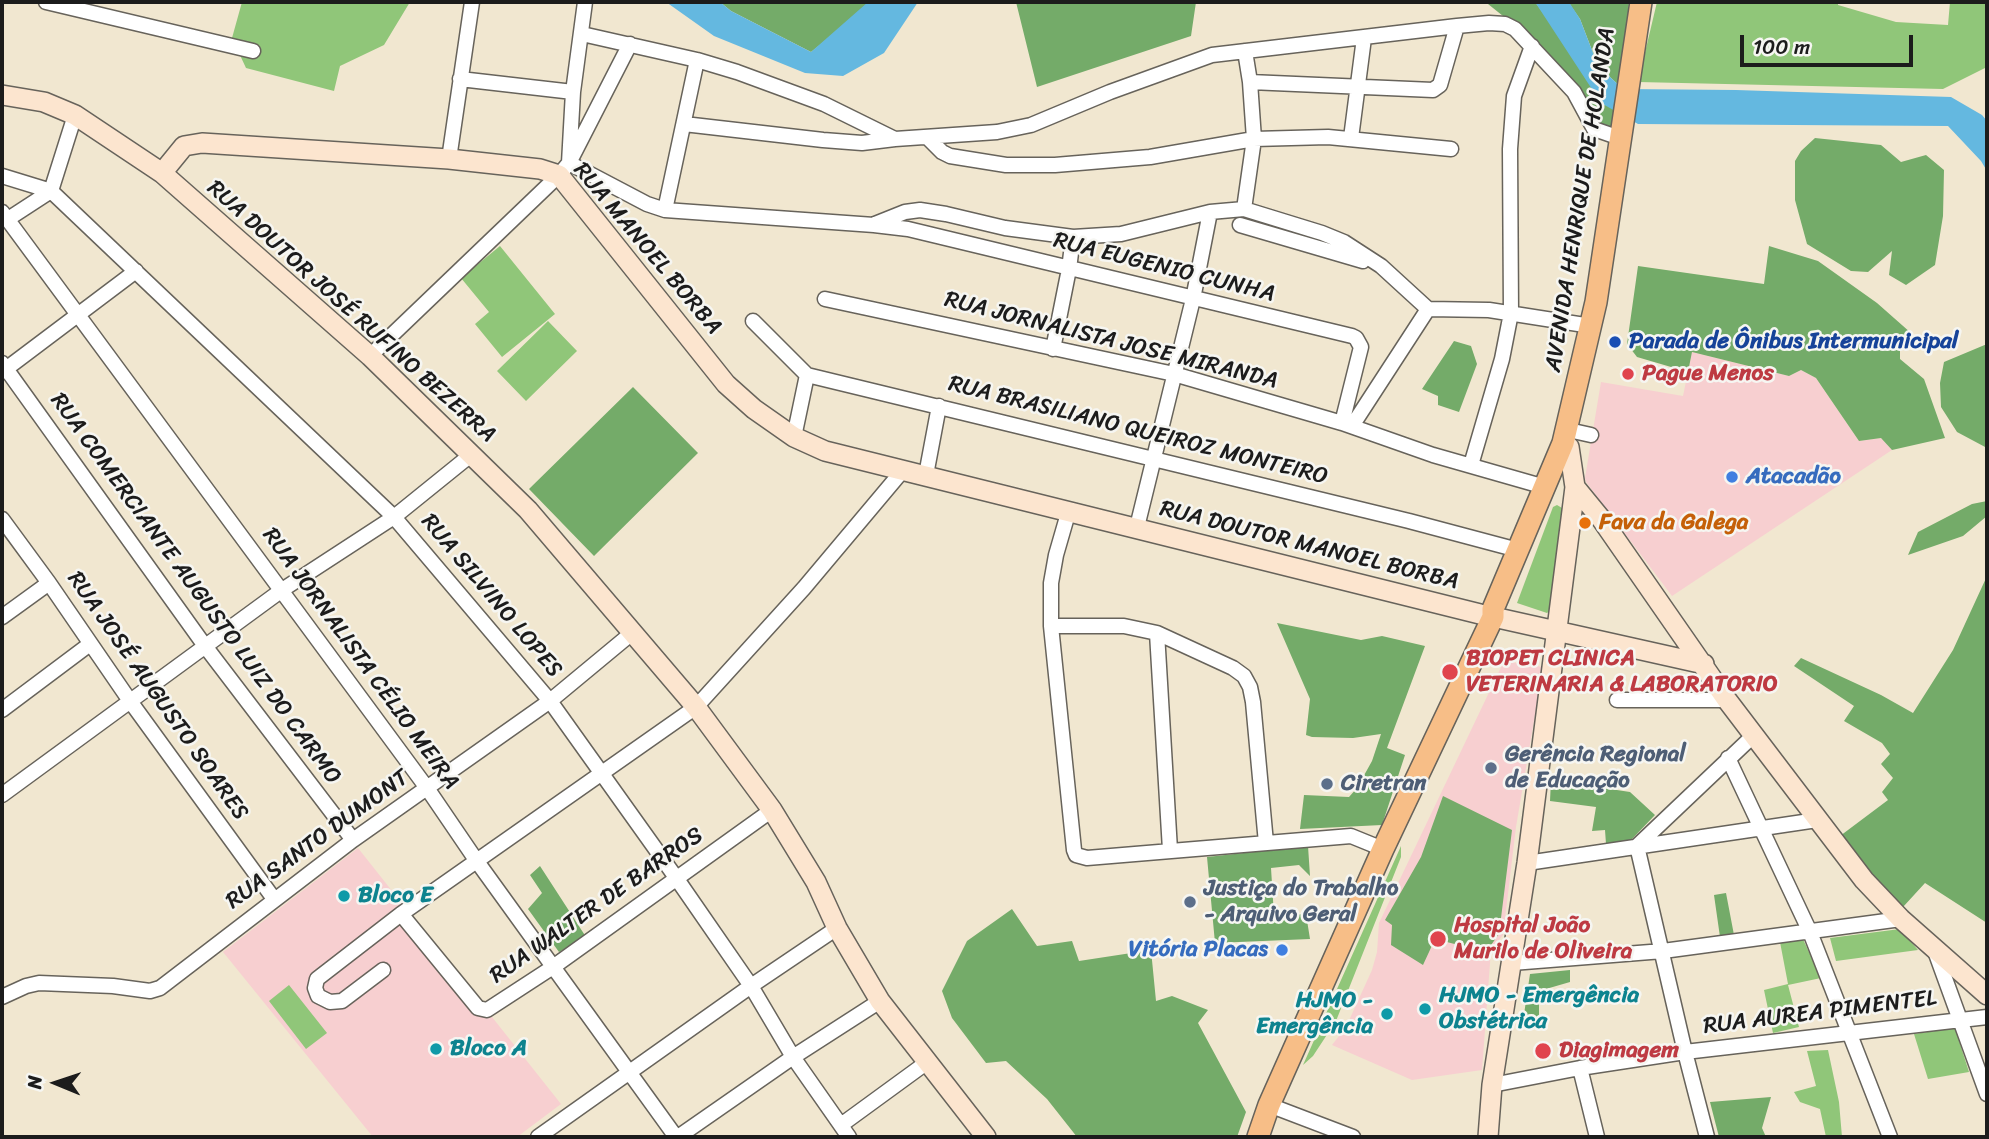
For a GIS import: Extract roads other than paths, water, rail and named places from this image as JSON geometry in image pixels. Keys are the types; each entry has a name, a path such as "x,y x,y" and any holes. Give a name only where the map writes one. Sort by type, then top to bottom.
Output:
{"main road":[{"name":"AVENIDA HENRIQUE DE HOLANDA","path":"1258,1137 1269,1105 1383,849 1493,617 1493,609 1566,429 1591,326 1641,2"},
{"path":"1493,617 1499,611 1580,433 1603,311 1627,139 1622,132"}],"street":[{"path":"46,2 253,51"},
{"path":"449,159 472,2"},
{"path":"564,169 585,2"},
{"path":"684,124 862,143 997,132 1031,125 1202,58 1489,23 1510,25 1532,47 1574,92 1594,129 1622,132"},
{"path":"1250,82 1437,88 1457,26"},
{"path":"582,34 697,60 737,72 824,104 895,139"},
{"path":"1351,138 1364,38"},
{"path":"370,356 564,169 630,44"},
{"path":"1471,466 1502,359 1511,313 1510,149 1514,96 1532,47"},
{"path":"1244,209 1254,139 1245,51"},
{"path":"664,210 697,60"},
{"path":"460,79 573,92"},
{"name":"RUA DOUTOR JOSÉ RUFINO BEZERRA","path":"2,95 44,102 75,115 162,173 370,356 528,510 696,707 772,810 816,882 837,928 880,1001 986,1137"},
{"path":"5,216 51,191 75,115"},
{"path":"927,137 950,156 1006,165 1055,165 1150,157 1254,139 1351,138 1451,149"},
{"name":"RUA MANOEL BORBA","path":"162,173 184,146 202,144 564,169 726,384 754,409 794,437 825,450 904,469"},
{"name":"RUA EUGENIO CUNHA","path":"564,169 664,210 874,225 942,236 1356,338 1361,347 1347,425"},
{"name":"RUA SILVINO LOPES","path":"2,176 51,191 394,517 550,701 751,986 793,1057 845,1131"},
{"path":"874,225 905,212 920,211 946,214 1005,228 1073,237 1121,234 1210,212 1244,209 1322,233 1344,243 1381,266 1428,309 1489,310 1591,326"},
{"path":"1137,527 1192,299 1210,212"},
{"name":"RUA JORNALISTA CÉLIO MEIRA","path":"5,216 427,788 627,1072 677,1137"},
{"path":"1240,225 1381,266"},
{"path":"1053,349 1073,237"},
{"path":"3,368 136,271"},
{"name":"RUA JORNALISTA JOSE MIRANDA","path":"825,299 1174,374 1347,425 1471,466 1545,486"},
{"path":"1347,425 1428,309"},
{"path":"753,321 807,375 794,437"},
{"name":"RUA COMERCIANTE AUGUSTO LUIZ DO CARMO","path":"3,368 205,646 353,840"},
{"name":"RUA BRASILIANO QUEIROZ MONTEIRO","path":"807,375 1409,521 1518,550"},
{"path":"926,475 939,406"},
{"path":"1488,1137 1492,1085 1527,863 1580,433"},
{"path":"2,795 282,590 394,517 472,454"},
{"path":"383,970 342,1001 330,1002 318,996 315,988 317,979 401,914 696,707 804,588 904,469"},
{"name":"RUA DOUTOR MANOEL BORBA","path":"904,469 1493,617 1704,664"},
{"path":"1575,487 1596,512 1727,700 1864,880 1901,919 1987,995"},
{"path":"1069,510 1051,583 1051,626 1074,850 1081,857 1087,858 1351,836 1383,849"},
{"name":"RUA JOSÉ AUGUSTO SOARES","path":"4,526 49,583 130,701 274,899"},
{"path":"2,617 49,583"},
{"path":"1051,626 1124,626 1157,634 1233,668 1244,676 1253,702 1266,843"},
{"name":"RUA SANTO DUMONT","path":"2,998 26,986 39,983 113,986 150,991 160,988 353,840 550,701 632,633"},
{"path":"1157,634 1170,850"},
{"path":"2,710 90,644"},
{"path":"1616,700 1727,700"},
{"path":"1637,846 1754,734"},
{"path":"1728,758 1810,932 1890,1137"},
{"name":"RUA WALTER DE BARROS","path":"401,914 478,1008 486,1010 553,967 772,810"},
{"path":"1527,863 1817,820"},
{"path":"1637,846 1707,1137"},
{"path":"1513,963 1662,951 1901,919"},
{"path":"538,1137 627,1072 837,928"},
{"path":"1934,949 1987,1094"},
{"path":"677,1137 880,1001"},
{"name":"RUA AUREA PIMENTEL","path":"1492,1085 1685,1052 1959,1018 1987,1017"},
{"path":"845,1131 926,1063"},
{"path":"1580,1068 1597,1137"},
{"path":"1269,1105 1353,1137"}],"water":[{"path":"666,2 720,2 731,11 811,52 868,2 918,2 884,53 843,76 805,73 714,36"},
{"path":"1535,2 1569,2 1580,19 1598,66 1623,89 1951,97 1982,115 1987,121 1987,171 1948,126 1638,124 1601,103"}],"place":[{"name":"Parada de Ônibus Intermunicipal","path":"1615,342"},
{"name":"Pague Menos","path":"1628,374"},
{"name":"Atacadão","path":"1732,477"},
{"name":"Fava da Galega","path":"1585,523"},
{"name":"BIOPET CLINICA VETERINARIA & LABORATORIO","path":"1450,672"},
{"name":"Gerência Regional de Educação","path":"1491,768"},
{"name":"Ciretran","path":"1327,784"},
{"name":"Bloco E","path":"344,896"},
{"name":"Justiça do Trabalho - Arquivo Geral","path":"1190,902"},
{"name":"Hospital João Murilo de Oliveira","path":"1438,939"},
{"name":"Vitória Placas","path":"1282,950"},
{"name":"HJMO - Emergência Obstétrica","path":"1425,1009"},
{"name":"HJMO - Emergência","path":"1387,1014"},
{"name":"Bloco A","path":"436,1049"},
{"name":"Diagimagem","path":"1543,1051"}]}
